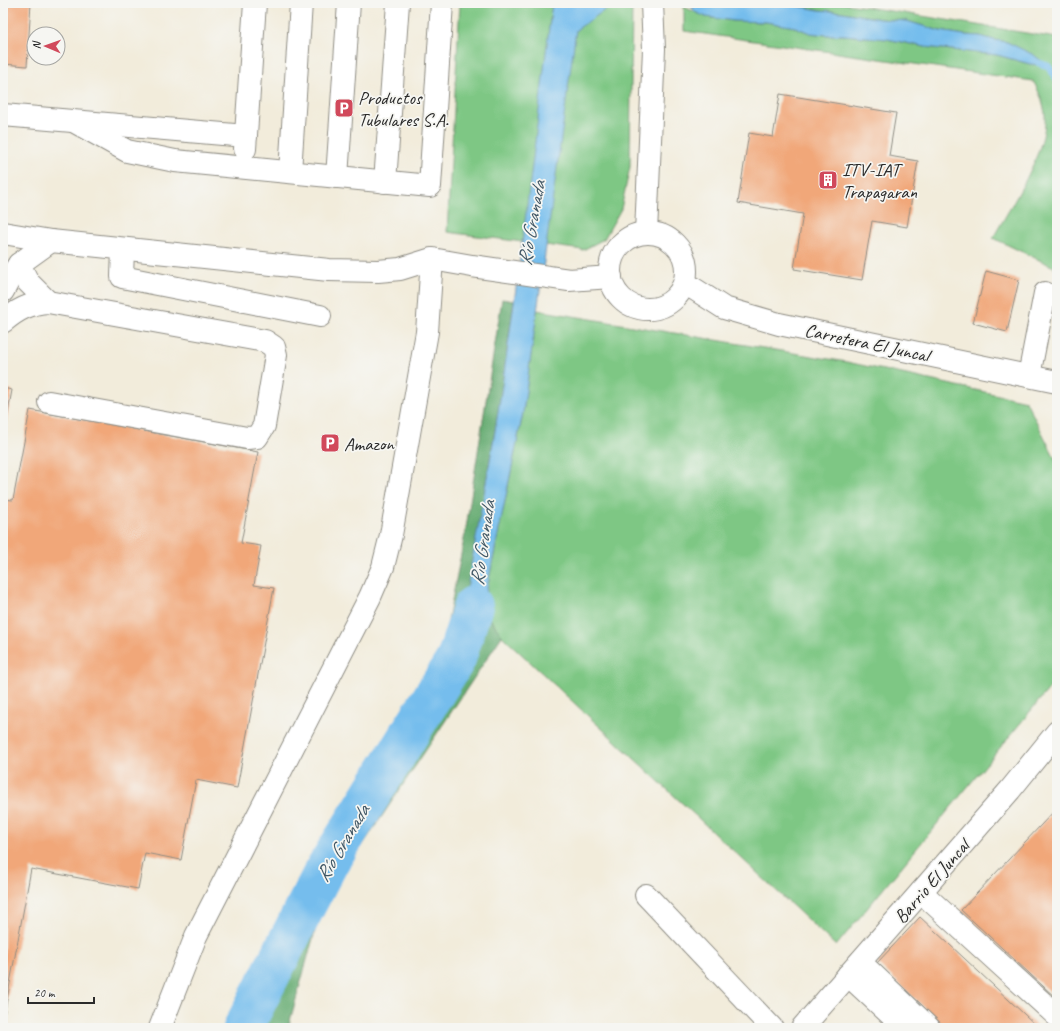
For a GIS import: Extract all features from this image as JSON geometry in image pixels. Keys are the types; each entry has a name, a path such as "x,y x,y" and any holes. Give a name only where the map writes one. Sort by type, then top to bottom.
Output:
{"street":[{"path":"244,167 255,3"},
{"path":"290,172 301,3"},
{"path":"337,177 349,3"},
{"path":"385,182 398,3"},
{"path":"75,122 127,151 175,161 430,186 442,3"},
{"path":"646,232 654,50 652,3"},
{"path":"3,115 246,136"},
{"path":"646,232 658,234 670,239 679,247 685,258 687,271 685,283 679,294 669,303 658,308 645,309 633,306 622,299 615,289 611,277 611,264 615,252 623,242 646,232"},
{"path":"3,233 51,241 329,270 378,271 400,269 432,259 569,280 611,277"},
{"path":"3,291 10,276 19,264 51,241"},
{"path":"122,249 122,277 320,316"},
{"path":"160,1028 196,936 370,597 383,567 391,536 428,332 432,259"},
{"path":"19,264 28,282 48,302"},
{"name":"Carretera El Juncal","path":"685,283 724,308 779,324 1057,382"},
{"path":"1029,376 1044,293"},
{"path":"3,322 16,311 26,306 48,302 265,341 274,347 276,355 264,426 257,437 247,438 49,402"},
{"name":"Barrio El Juncal","path":"802,1028 1010,790 1057,732"},
{"path":"921,892 1057,1016"},
{"path":"646,894 772,1028"},
{"path":"854,969 905,1028"},
{"path":"854,969 929,1028"}],"green space":[{"path":"460,3 632,3 630,167 621,209 604,239 583,250 447,232"},
{"path":"782,3 842,3 1057,38 1057,269 993,238 1018,195 1041,145 1044,129 1044,106 1033,81 684,31 684,7 706,17 734,21 766,22 795,27 810,33 826,35 887,39 925,47 997,55 1030,64 1047,66 1007,42 980,36 940,31 907,21 880,19"},
{"path":"502,299 514,301 500,401 456,657 483,608 502,636 322,906 288,1028 233,1028 313,860 439,666 465,534"},
{"path":"537,310 847,362 1026,401 1057,462 1057,679 836,946 502,636 483,608 523,413"}],"water":[{"path":"552,3 615,3 576,30 523,413 483,608 456,659 495,432 507,350 528,201"},
{"path":"689,3 782,3 880,19 907,21 940,31 980,36 1007,42 1034,55 1048,66 1030,64 997,55 925,47 887,39 826,35 810,33 795,27 766,22 734,21 706,17 695,12"}],"building":[{"path":"3,3 31,3 30,26 26,26 26,66 3,64"},
{"name":"ITV-IAT Trapagaran","path":"780,94 896,113 889,156 918,161 907,227 872,221 862,280 794,269 803,214 738,203 749,133 773,137"},
{"path":"986,271 1019,280 1007,332 973,323"},
{"path":"3,388 12,390 4,435 3,435"},
{"path":"30,410 258,452 241,543 261,546 254,585 274,588 237,788 196,780 181,860 145,853 138,889 31,869 4,1016 3,499 13,500"},
{"path":"1057,808 1057,999 961,910"},
{"path":"920,917 1039,1028 946,1028 877,963"}],"waterway":[{"path":"1039,63 1048,66 1057,79"},
{"name":"Río Granada","path":"243,1028 326,867 456,659 473,606"}],"place":[{"name":"Productos Tubulares S.A.","path":"344,108"},
{"name":"ITV-IAT Trapagaran","path":"828,180"},
{"name":"Amazon","path":"330,443"}]}
